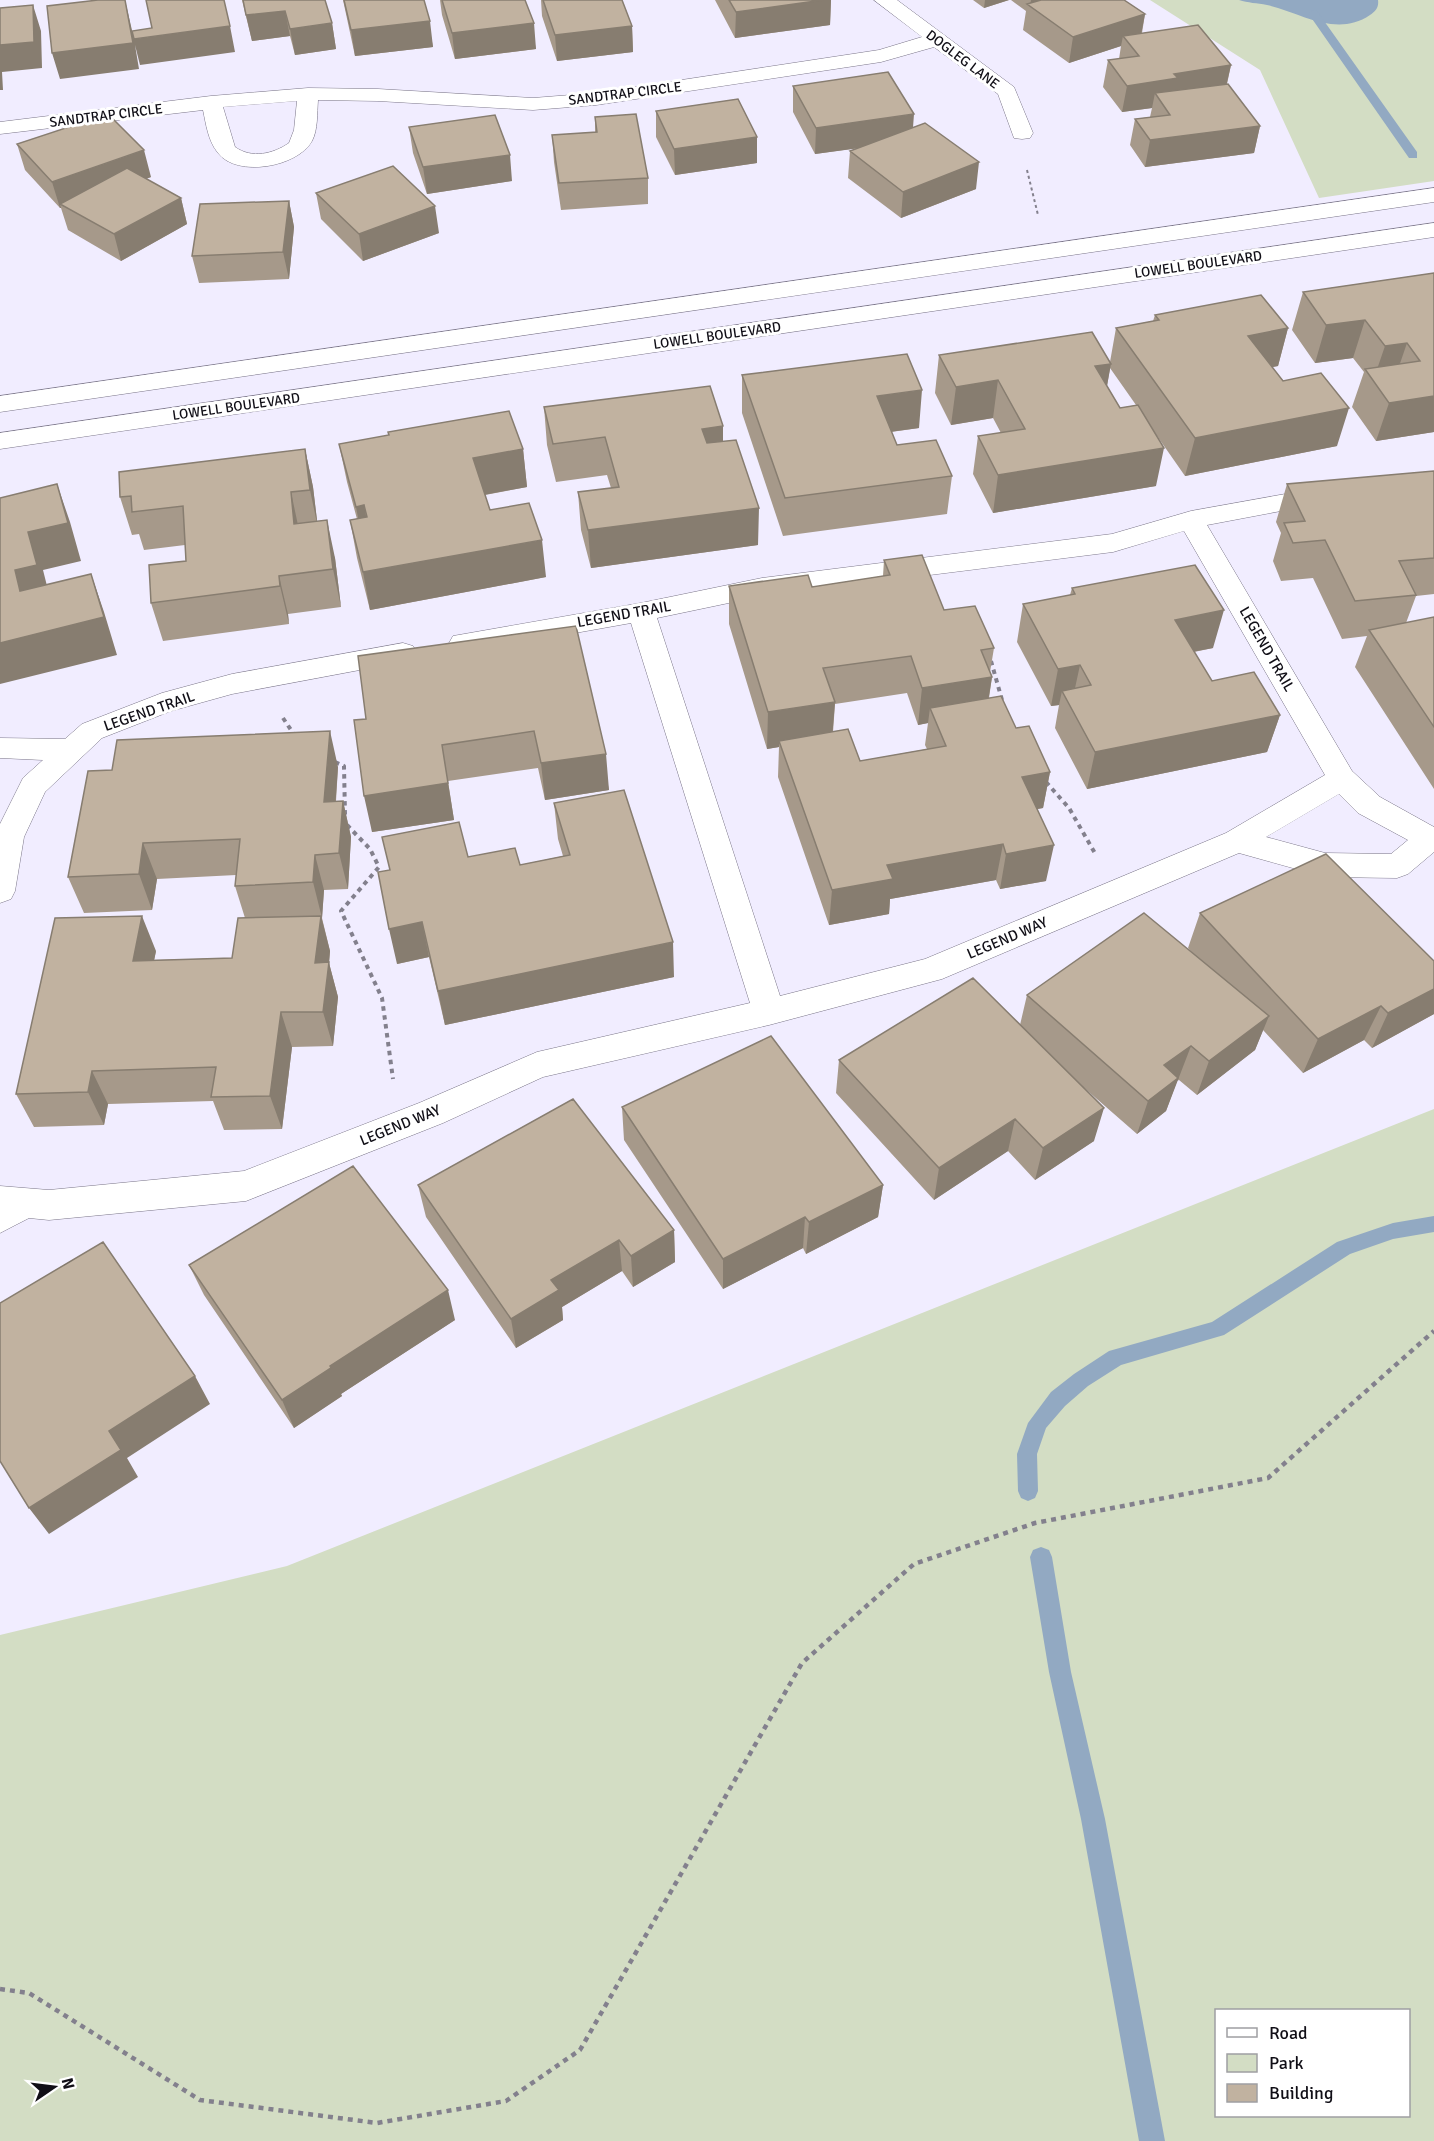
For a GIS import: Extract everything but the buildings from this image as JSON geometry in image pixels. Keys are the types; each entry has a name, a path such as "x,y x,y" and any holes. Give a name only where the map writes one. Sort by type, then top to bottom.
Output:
{"street":[{"name":"DOGLEG LANE","path":"884,0 1007,91 1022,133"},
{"name":"SANDTRAP CIRCLE","path":"0,128 211,102 308,94 378,95 533,104 596,99 881,56 938,39"},
{"path":"211,102 225,150 233,156 249,160 268,159 293,150 302,140 308,94"},
{"path":"0,404 1434,195"},
{"name":"LOWELL BOULEVARD","path":"0,441 1434,230"},
{"name":"LEGEND TRAIL","path":"4,833 33,786 69,750 92,731 158,705 257,680 642,612 762,587 1113,543 1191,520 1349,490"},
{"name":"LEGEND TRAIL","path":"1191,520 1342,779"},
{"path":"642,612 769,1012"},
{"path":"0,748 69,750"},
{"path":"1237,841 1325,865 1397,866 1432,839 1369,805 1342,779"},
{"name":"LEGEND WAY","path":"8,1207 246,1186 400,1125 537,1065 769,1012 931,970 1237,841 1279,813 1342,779"},
{"path":"0,891 4,833"}],"path":[{"path":"1022,133 1027,172 1041,224"},
{"path":"989,655 1006,710"},
{"path":"257,680 297,739"},
{"path":"334,762 344,766 345,822 370,849 379,867 340,911 382,998 400,1125"},
{"path":"1040,776 1069,808 1117,891"},
{"path":"0,1989 30,1993 200,2100 377,2123 506,2101 580,2050 802,1663 914,1564 1035,1523 1268,1478 1434,1331"}],"green space":[{"path":"1150,0 1434,0 1434,181 1319,198 1260,70"},
{"path":"1434,1109 1434,2141 0,2141 0,1635 287,1566"}],"water":[{"path":"1239,0 1378,0 1378,2 1374,12 1357,22 1332,24 1267,5"}],"waterway":[{"path":"1313,13 1413,155"},
{"path":"1028,1491 1027,1454 1038,1423 1058,1399 1081,1380 1116,1357 1217,1329 1344,1248 1393,1231 1434,1224"},
{"path":"1041,1557 1060,1672 1093,1819 1152,2141"}]}
